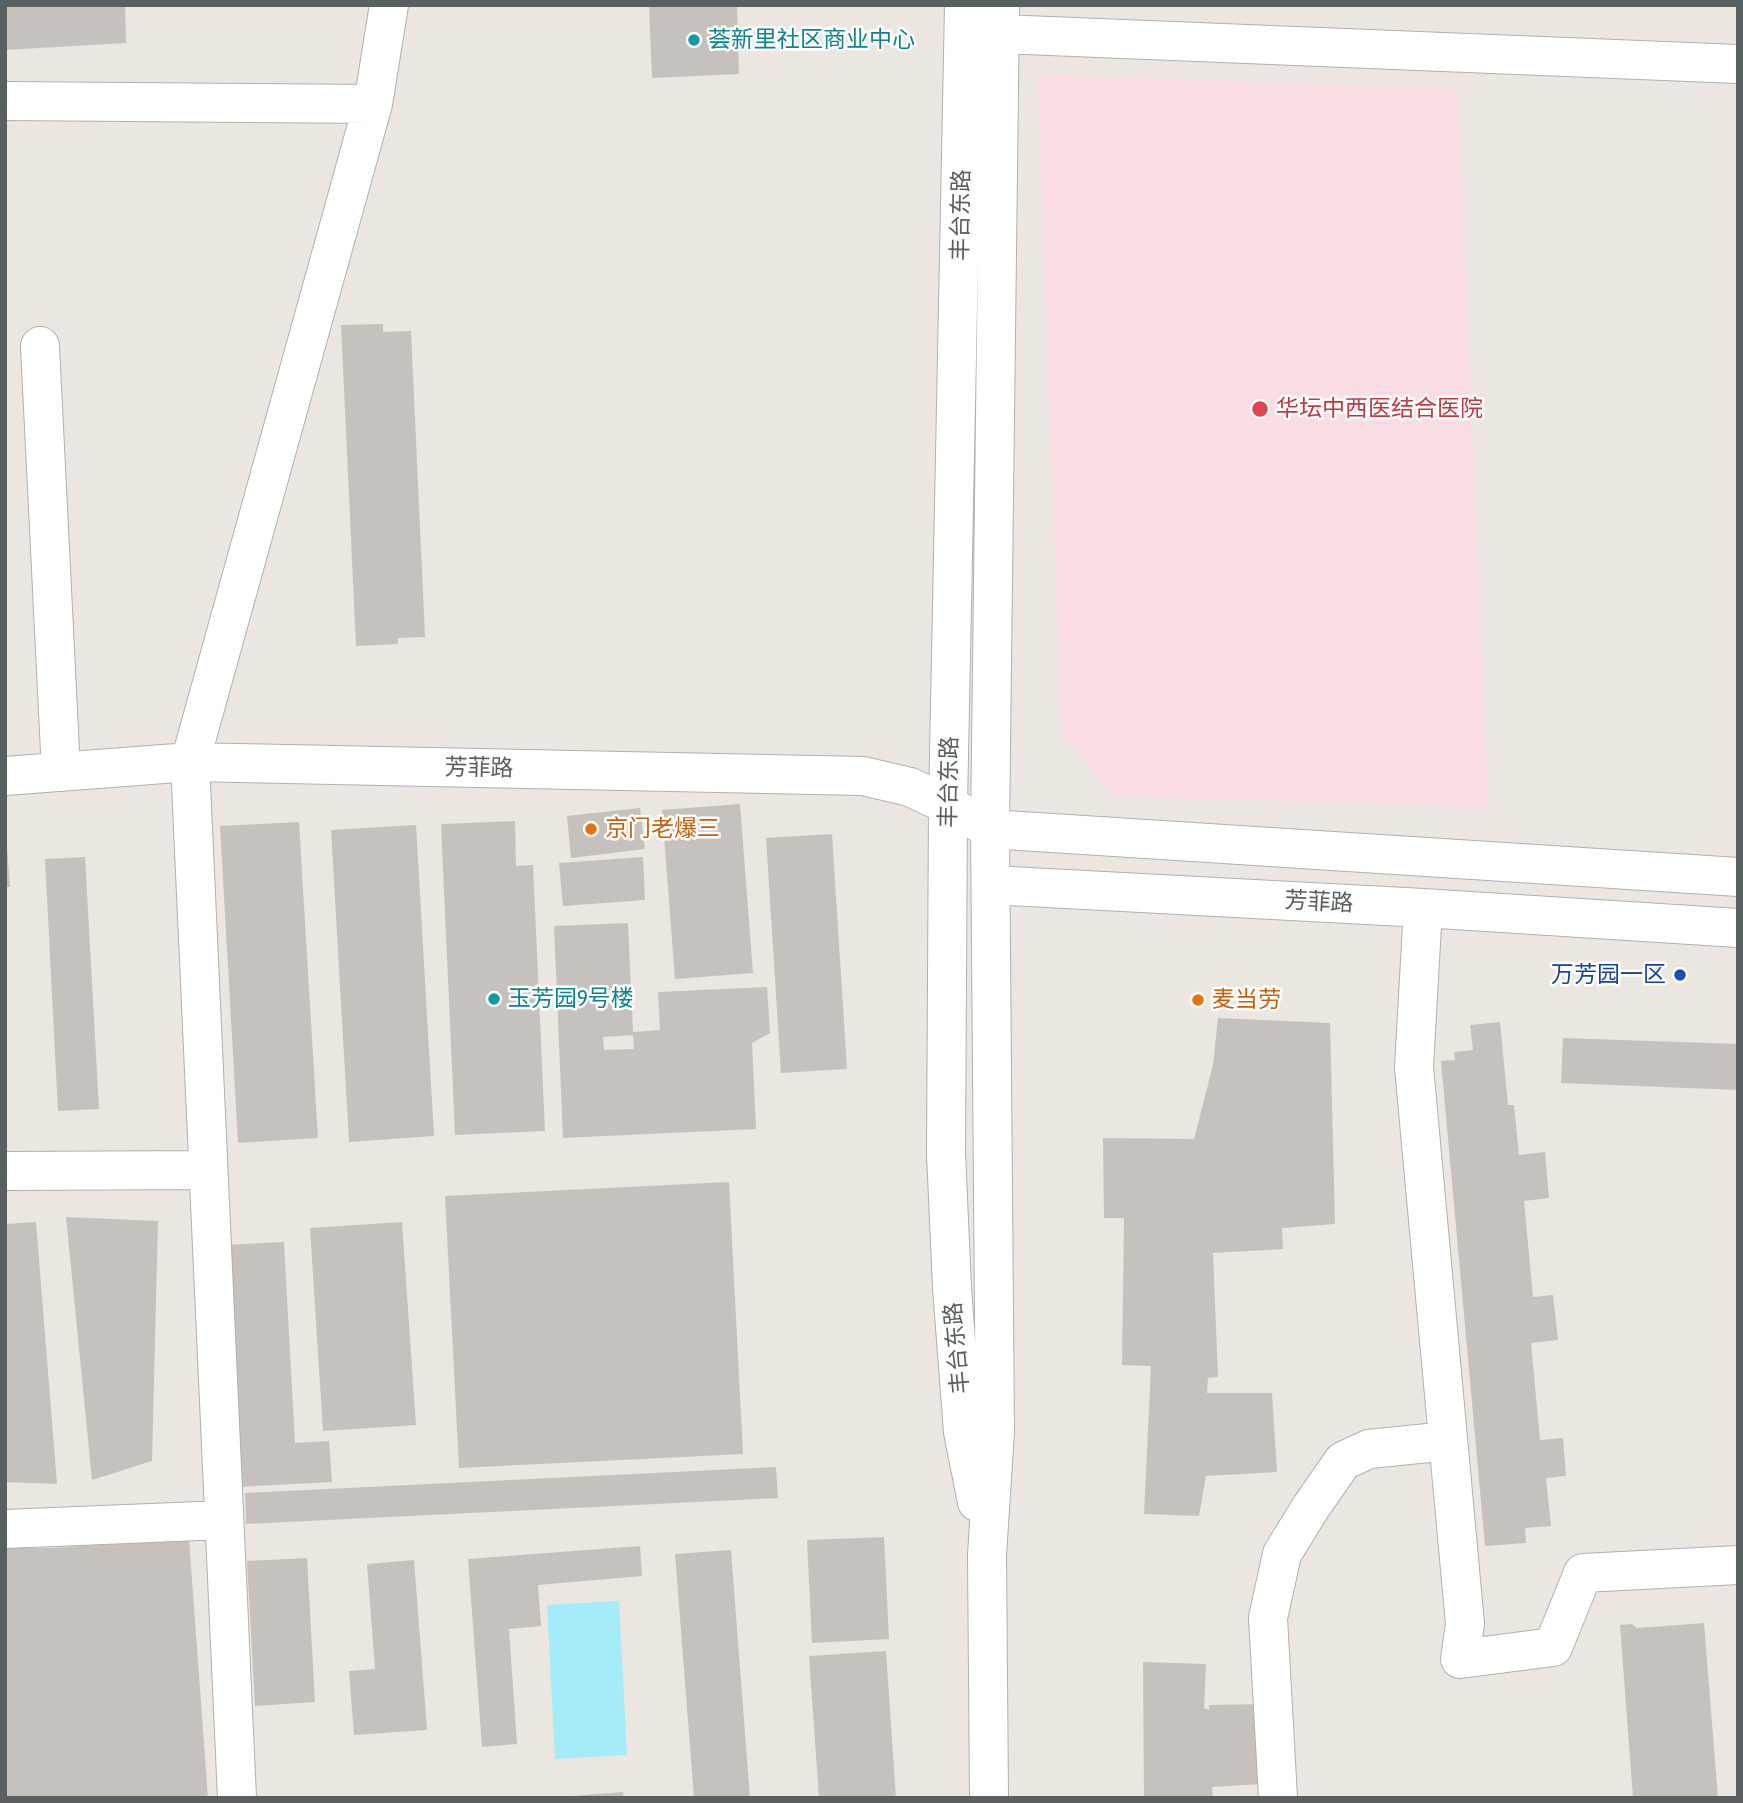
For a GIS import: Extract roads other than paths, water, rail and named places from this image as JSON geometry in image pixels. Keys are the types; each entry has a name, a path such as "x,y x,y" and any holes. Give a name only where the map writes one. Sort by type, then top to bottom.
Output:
{"street":[{"path":"237,1798 190,762 373,104 389,5"},
{"path":"964,19 1738,64"},
{"name":"丰台东路","path":"964,19 948,805 946,1153 952,1287 963,1432 987,1555"},
{"name":"丰台东路","path":"989,1798 987,1555 995,1432 990,829 1000,20"},
{"path":"5,101 373,104"},
{"path":"40,346 61,772"},
{"name":"芳菲路","path":"5,776 190,762 863,776 910,787 990,829 1738,877"},
{"path":"948,805 991,885"},
{"name":"芳菲路","path":"991,885 1738,928"},
{"path":"1423,908 1414,1068 1465,1624 1460,1659 1553,1647 1583,1573 1738,1566"},
{"path":"5,1171 208,1170"},
{"path":"1278,1798 1268,1618 1282,1554 1343,1461 1369,1449 1448,1441"},
{"path":"5,1529 224,1520"}],"water":[{"path":"619,1601 627,1755 555,1759 547,1605"}],"place":[{"name":"荟新里社区商业中心","path":"694,40"},
{"name":"华坛中西医结合医院","path":"1260,409"},
{"name":"京门老爆三","path":"591,829"},
{"name":"万芳园一区","path":"1680,975"},
{"name":"玉芳园9号楼","path":"494,999"},
{"name":"麦当劳","path":"1198,1000"}]}
